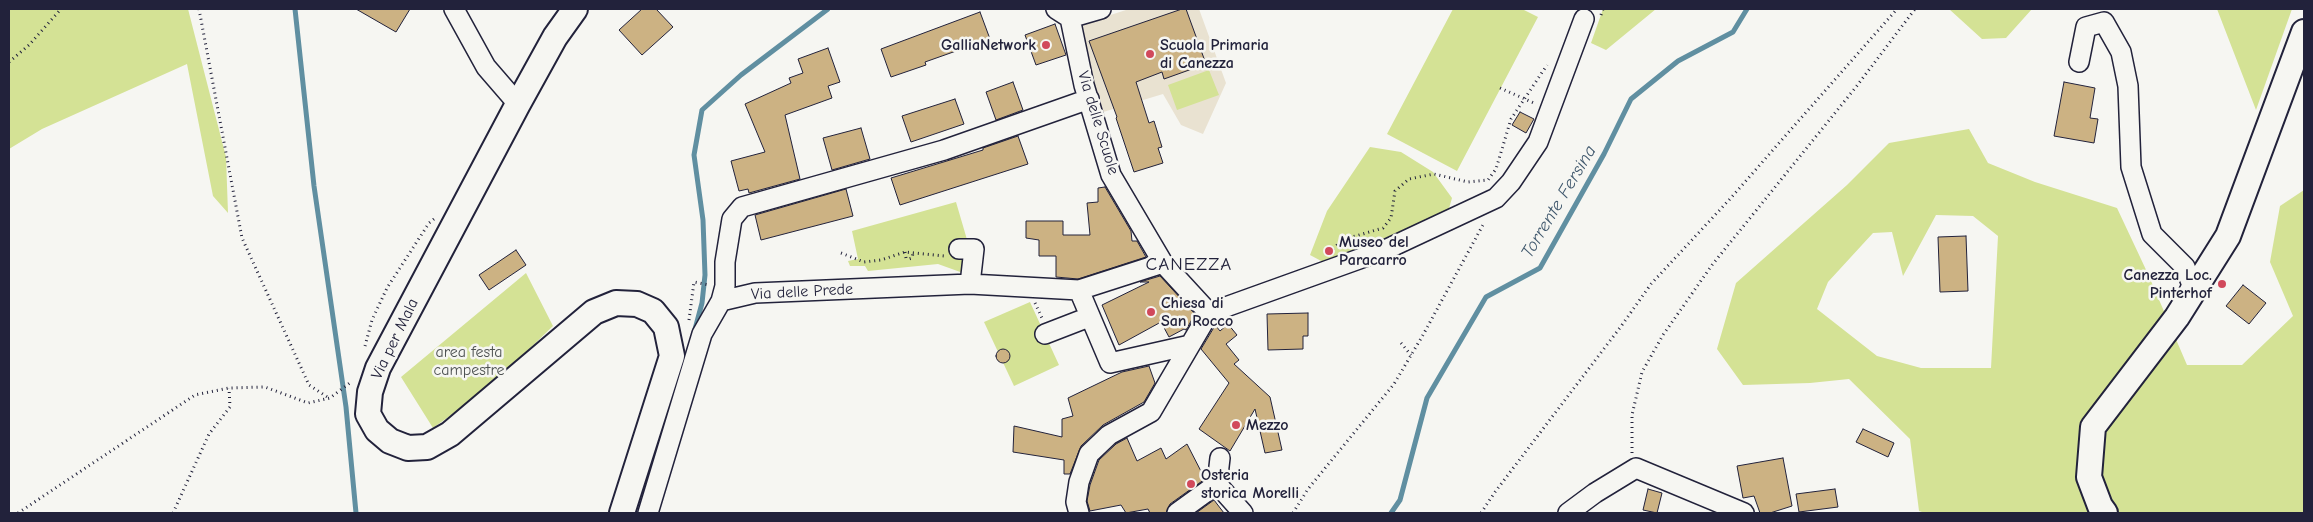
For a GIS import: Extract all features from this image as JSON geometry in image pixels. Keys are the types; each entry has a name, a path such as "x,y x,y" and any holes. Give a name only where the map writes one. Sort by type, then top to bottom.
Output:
{"main road":[{"name":"Via per Mala","path":"575,9 555,37 518,104 378,368 370,392 368,414 377,430 390,441 408,448 427,447 450,434 594,312 616,303 638,304 653,311 666,326"},
{"path":"2105,513 2100,506 2089,477 2093,427 2177,317 2228,236 2304,32"},
{"path":"622,513 672,356 666,326"}],"street":[{"path":"454,9 486,67 518,104"},
{"path":"1067,12 1101,9"},
{"name":"Via delle Scuole","path":"1067,12 1111,175 1163,263 1209,313"},
{"path":"1079,513 1076,502 1079,482 1088,454 1109,435 1151,412 1209,313 1387,249 1496,198 1511,182 1538,142 1584,19"},
{"path":"2079,62 2086,27 2104,22 2121,52 2128,86 2131,167 2152,234 2185,267 2192,286 2177,317"},
{"path":"648,513 702,334 716,293 725,286 725,262 732,219 742,208 944,150 1089,99"},
{"path":"953,252 974,249 970,284"},
{"path":"1163,263 1078,290 1110,363 1190,345"},
{"name":"Via delle Prede","path":"716,293 970,284 1078,290"},
{"path":"1045,334 1090,317"},
{"path":"1177,513 1217,484 1220,458"},
{"path":"1568,513 1595,493 1636,468 1744,513"},
{"path":"1217,484 1243,513"}],"path":[{"path":"9,62 61,9"},
{"path":"199,9 242,238 309,385 330,398"},
{"path":"1481,513 1622,326 1651,284 1729,200 1897,9"},
{"path":"1636,468 1632,466 1632,415 1642,372 1662,335 1712,265 1856,87 1914,9"},
{"path":"1323,273 1321,261 1342,240 1383,228 1392,218 1395,192 1409,179 1434,174 1468,182 1488,180 1496,169 1511,119 1547,65 1550,57"},
{"path":"1500,88 1550,110"},
{"path":"1293,513 1308,489 1394,384 1476,241 1496,198"},
{"path":"363,354 372,320 387,288 429,223 442,212 458,217"},
{"path":"841,253 864,262 881,260 906,252 953,252"},
{"path":"906,252 906,258 909,259 912,258 913,253"},
{"path":"666,326 676,319 688,323 694,282 716,293"},
{"path":"1401,343 1411,355"},
{"path":"18,513 196,395 229,388 265,387 308,403 330,398 351,383 354,376"},
{"path":"173,513 209,434 230,407 229,388"}],"shaded area":[{"name":"Scuola Primaria di Canezza","path":"1129,9 1199,9 1226,83 1203,134 1181,125 1163,94 1100,113 1077,26"}],"green space":[{"path":"9,9 188,9 226,157 228,213 213,196 187,64 42,129 9,149"},
{"path":"1453,9 1522,9 1538,17 1457,171 1387,134"},
{"path":"1603,9 1656,9 1606,50 1591,43"},
{"path":"1949,9 2032,9 2006,38 1982,39"},
{"path":"2217,9 2292,9 2256,110"},
{"path":"1209,70 1219,95 1177,110 1168,85"},
{"path":"1969,129 1988,163 2035,182 2117,208 2187,365 2242,365 2293,316 2270,262 2280,206 2304,190 2304,513 1925,513 1919,511 1910,439 1849,379 1810,383 1743,385 1717,349 1736,283 1847,185 1889,143","holes":["1936,215 1973,216 1998,236 1991,368 1921,368 1877,356 1817,309 1828,282 1873,233 1892,232 1903,276"]},
{"path":"1370,147 1401,152 1433,172 1452,198 1448,212 1325,263 1310,255 1327,211"},
{"path":"956,202 968,243 963,273 938,264 868,271 865,266 850,266 848,261 858,259 852,231"},
{"name":"area festa campestre","path":"526,273 553,326 490,387 433,428 401,377"},
{"path":"1030,302 1059,365 1014,386 984,322"}],"building":[{"path":"356,9 410,9 396,32"},
{"path":"642,9 656,9 673,27 642,55 619,30"},
{"path":"1186,9 1206,64 1164,79 1162,72 1136,82 1149,123 1154,121 1162,147 1158,148 1163,163 1134,172 1117,117 1089,41"},
{"path":"980,12 990,39 925,62 926,65 891,77 881,49"},
{"name":"GalliaNetwork","path":"1055,24 1066,55 1036,65 1025,35"},
{"path":"828,48 840,82 828,86 832,98 785,115 800,179 749,193 748,189 739,191 731,161 765,152 745,104 791,83 789,78 803,73 798,59"},
{"path":"1013,82 1023,110 996,120 986,92"},
{"path":"2064,82 2095,88 2090,118 2098,119 2094,143 2054,136"},
{"path":"955,99 964,124 911,142 902,116"},
{"path":"1520,112 1534,119 1526,133 1512,125"},
{"path":"861,128 870,159 832,170 823,138"},
{"path":"1018,136 1028,164 900,205 891,178 983,150 983,148"},
{"path":"1105,187 1131,231 1132,241 1137,241 1146,257 1078,279 1056,277 1056,256 1039,256 1039,240 1026,238 1026,221 1063,221 1063,235 1090,235 1087,203 1098,202 1098,188"},
{"path":"846,189 853,216 761,240 755,215"},
{"path":"1966,236 1968,291 1940,292 1938,237"},
{"path":"516,250 526,265 489,290 479,275"},
{"name":"Chiesa di San Rocco","path":"1160,276 1195,314 1186,330 1184,329 1169,337 1161,322 1119,345 1102,305 1149,282 1140,282"},
{"path":"2243,285 2266,303 2249,324 2226,306"},
{"path":"1308,313 1308,336 1303,336 1303,349 1268,350 1267,314"},
{"path":"1228,324 1237,335 1226,344 1239,360 1234,364 1270,397 1282,450 1265,453 1255,409 1230,451 1199,429 1229,383 1201,349 1216,326 1220,331"},
{"path":"1000,349 1006,349 1010,356 1006,363 1000,363 996,359 996,353"},
{"path":"1149,366 1155,383 1144,402 1103,425 1081,446 1070,474 1064,474 1064,460 1013,452 1014,426 1062,437 1062,419 1073,416 1068,398 1122,372"},
{"path":"1863,429 1894,443 1888,457 1856,442"},
{"path":"1127,438 1137,461 1161,448 1166,459 1187,444 1205,479 1170,504 1166,513 1150,513 1148,509 1126,513 1121,505 1090,511 1087,501 1090,485 1099,460 1116,444"},
{"path":"1783,458 1792,506 1770,513 1760,513 1754,496 1743,498 1737,466"},
{"path":"1648,489 1662,493 1657,513 1643,510"},
{"path":"1835,489 1838,507 1799,512 1796,494"},
{"path":"1214,500 1224,513 1196,513"}],"waterway":[{"path":"295,9 314,186 346,407 356,513"},
{"path":"694,333 702,303 705,275 703,220 694,155 702,110 741,75 828,9"},
{"name":"Torrente Fersina","path":"1391,513 1400,500 1427,398 1486,297 1540,268 1604,154 1631,99 1678,61 1733,32 1747,9"}],"place":[{"name":"GalliaNetwork","path":"1046,45"},
{"name":"Scuola Primaria di Canezza","path":"1150,54"},
{"name":"Museo del Paracarro","path":"1329,251"},
{"name":"Canezza Loc. Pinterhof","path":"2222,284"},
{"name":"Chiesa di San Rocco","path":"1151,312"},
{"name":"Mezzo","path":"1236,425"},
{"name":"Osteria storica Morelli","path":"1191,484"}],"district":[{"name":"CANEZZA","path":"1189,265"}]}
